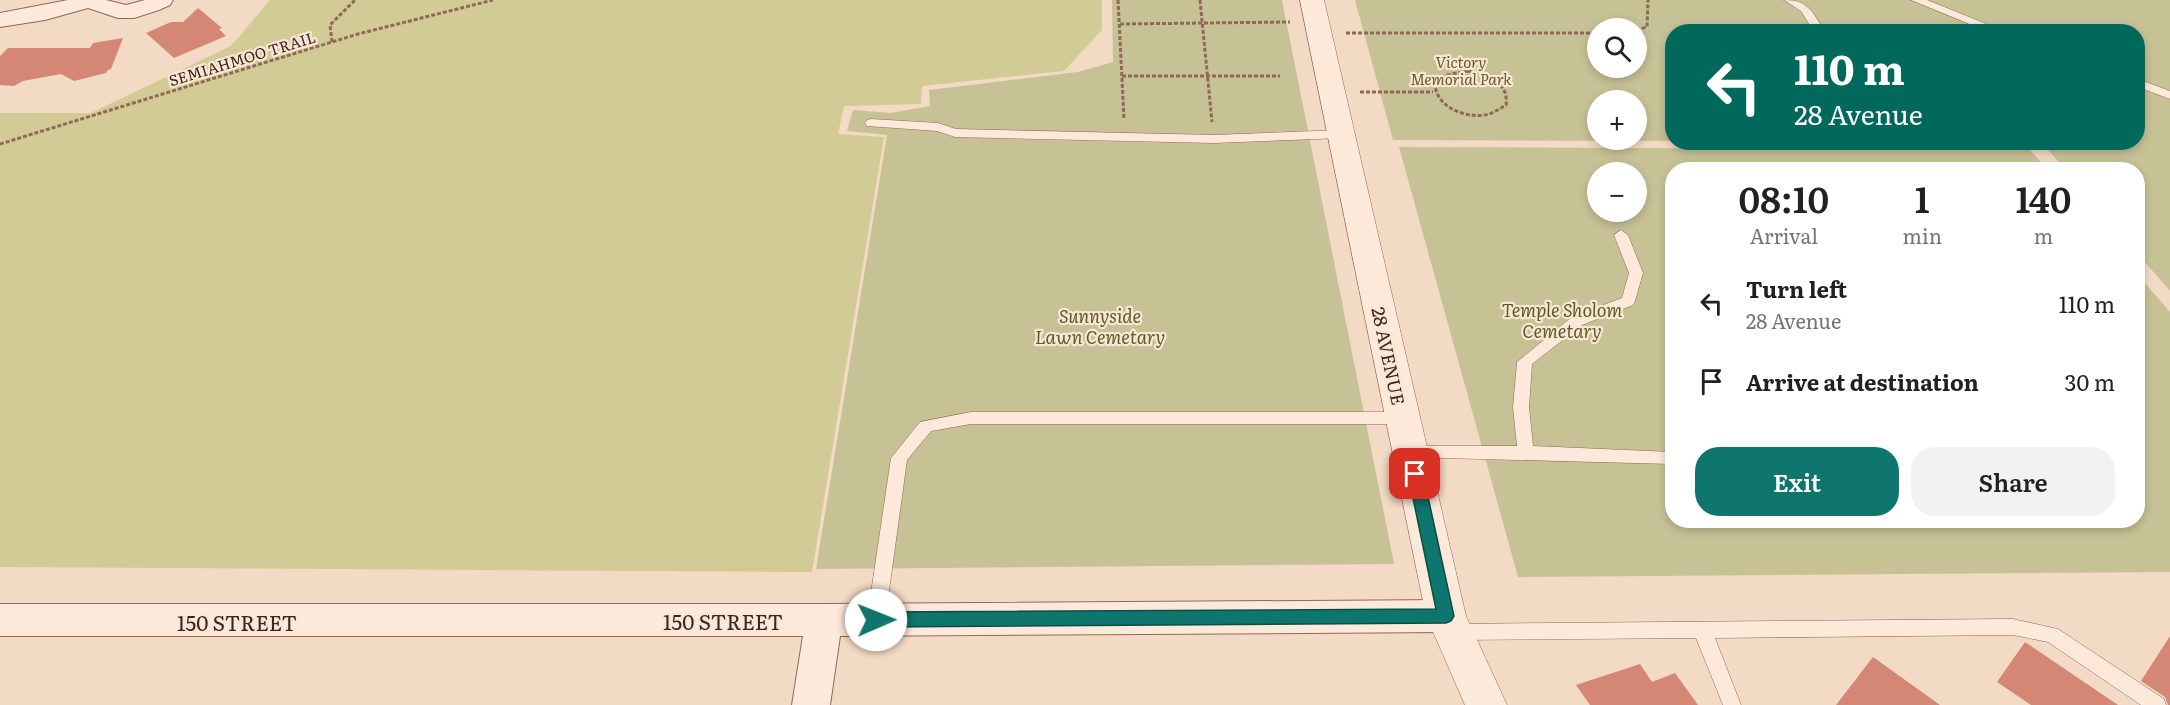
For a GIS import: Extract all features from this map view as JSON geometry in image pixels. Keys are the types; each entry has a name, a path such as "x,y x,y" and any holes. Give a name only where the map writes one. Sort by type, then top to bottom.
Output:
{"street":[{"path":"0,20 45,13 92,1 114,12 141,11 162,0"},
{"name":"28 AVENUE","path":"1303,11 1342,134 1402,418 1450,624 1486,705"},
{"name":"150 STREET","path":"0,620 876,620 1450,624"},
{"path":"811,705 824,620"}],"lane":[{"path":"1790,0 1805,9 1815,24"},
{"path":"1917,0 1980,24"},
{"path":"2145,86 2170,95"},
{"path":"871,123 938,128 955,133 1125,138 1214,140 1342,134"},
{"path":"1526,452 1521,407 1525,362 1577,321 1628,301 1636,273 1621,235"},
{"path":"876,620 899,458 926,426 971,418 1402,418"},
{"path":"1411,452 1526,452 1665,458"},
{"path":"1450,624 1702,629 2013,627 2052,635 2157,705"},
{"path":"1702,629 1732,705"}],"path":[{"path":"332,42 330,25 355,0"},
{"name":"SEMIAHMOO TRAIL","path":"0,144 332,42 493,0"},
{"path":"1118,0 1125,138"},
{"path":"1200,0 1214,140"},
{"path":"1647,27 1648,0"},
{"path":"1120,24 1203,24 1303,11"},
{"path":"1336,33 1587,33"},
{"path":"1468,71 1500,84 1508,98 1506,105 1500,110 1479,115 1455,111 1445,106 1434,92 1433,85 1445,74 1468,71"},
{"path":"1122,76 1280,76"},
{"path":"1351,92 1434,92"}],"shaded area":[{"path":"270,0 1102,0 1102,30 1064,71 922,86 921,104 844,106 838,134 884,137 812,572 0,567 0,113 91,113 231,46"}],"green space":[{"name":"Sunnyside Lawn Cemetary","path":"1112,0 1282,0 1394,564 816,569 887,135 847,131 853,110 891,113 930,106 929,90 1078,72 1113,62"},
{"name":"Victory Memorial Park","path":"1355,0 2170,0 2170,291 2145,262 2145,162 2059,162 2048,150 2145,150 2145,24 1665,24 1665,141 1647,141 1647,90 1587,90 1587,141 1393,140"},
{"name":"Temple Sholom Cemetary","path":"1399,147 1587,148 1587,150 1647,150 1647,148 2030,150 2041,162 1665,162 1665,528 2145,528 2145,283 2170,312 2170,572 1518,577"}],"building":[{"path":"198,8 222,28 219,29 226,36 174,58 146,33 171,22 183,22"},
{"path":"123,38 111,69 106,73 74,81 61,74 23,81 14,86 0,85 0,56 8,48 90,48 93,43"},
{"path":"2170,636 2170,705 2168,705 2165,697 2141,681"},
{"path":"2025,642 2118,705 2031,705 1997,682"},
{"path":"1873,657 1940,705 1836,705"},
{"path":"1640,664 1652,682 1675,673 1698,705 1590,705 1576,685"}],"route":[{"path":"876,620 1131,616 1446,616 1415,474"}]}
